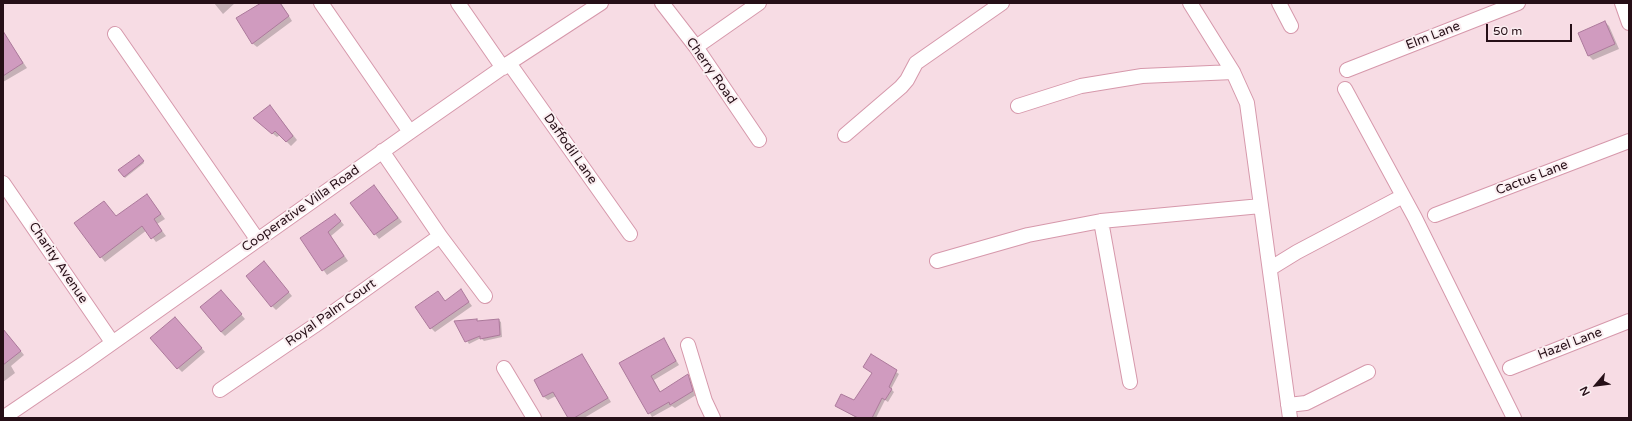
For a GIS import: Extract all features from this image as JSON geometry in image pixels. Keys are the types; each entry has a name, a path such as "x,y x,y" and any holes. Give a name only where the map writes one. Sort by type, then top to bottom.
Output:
{"street":[{"path":"322,3 410,132"},
{"name":"Daffodil Lane","path":"458,3 630,234"},
{"name":"Cooperative Villa Road","path":"3,418 382,151 601,3"},
{"name":"Cherry Road","path":"662,3 696,47 759,140"},
{"path":"696,47 759,3"},
{"path":"845,135 901,87 907,80 916,62 1002,3"},
{"path":"1190,3 1233,72 1247,103 1271,268 1289,412 1368,372"},
{"path":"1280,3 1291,26"},
{"name":"Elm Lane","path":"1347,70 1518,3"},
{"path":"1622,3 1629,23"},
{"path":"115,34 257,239"},
{"path":"1018,106 1081,86 1142,76 1233,72"},
{"path":"1345,89 1403,196 1514,418"},
{"name":"Cactus Lane","path":"1436,215 1629,141"},
{"path":"382,151 440,236 485,296"},
{"name":"Charity Avenue","path":"3,183 112,342"},
{"path":"1271,268 1297,252 1403,196"},
{"path":"937,261 1028,235 1101,221 1261,206"},
{"path":"1101,221 1130,382"},
{"name":"Royal Palm Court","path":"220,390 314,326 440,236"},
{"name":"Hazel Lane","path":"1510,368 1629,321"},
{"path":"688,345 705,400 713,418"},
{"path":"504,368 534,418"}],"building":[{"path":"261,3 280,3 289,16 252,44 236,18"},
{"path":"1605,21 1615,44 1588,56 1578,33"},
{"path":"3,31 23,63 3,76"},
{"path":"270,105 293,136 286,142 275,131 272,134 253,118"},
{"path":"139,155 144,161 124,177 118,170"},
{"path":"374,185 398,218 374,235 350,203"},
{"path":"147,194 161,214 154,219 162,231 151,239 142,226 100,258 74,223 104,201 116,216"},
{"path":"335,214 341,221 328,232 344,256 322,271 300,238"},
{"path":"264,261 289,292 271,307 246,276"},
{"path":"461,289 469,302 430,329 415,307 438,291 445,301"},
{"path":"221,290 242,314 221,332 200,307"},
{"path":"175,317 202,348 177,369 150,338"},
{"path":"477,319 477,321 499,319 500,335 480,339 480,336 465,342 454,321"},
{"path":"3,329 21,351 3,365"},
{"path":"664,338 676,361 651,376 660,392 688,374 693,391 670,405 669,402 648,414 619,363"},
{"path":"582,354 608,398 574,418 568,418 553,392 543,397 534,380"},
{"path":"871,354 897,370 889,387 892,389 885,400 882,398 872,418 858,418 835,406 841,394 854,400 872,373 863,367"}]}
